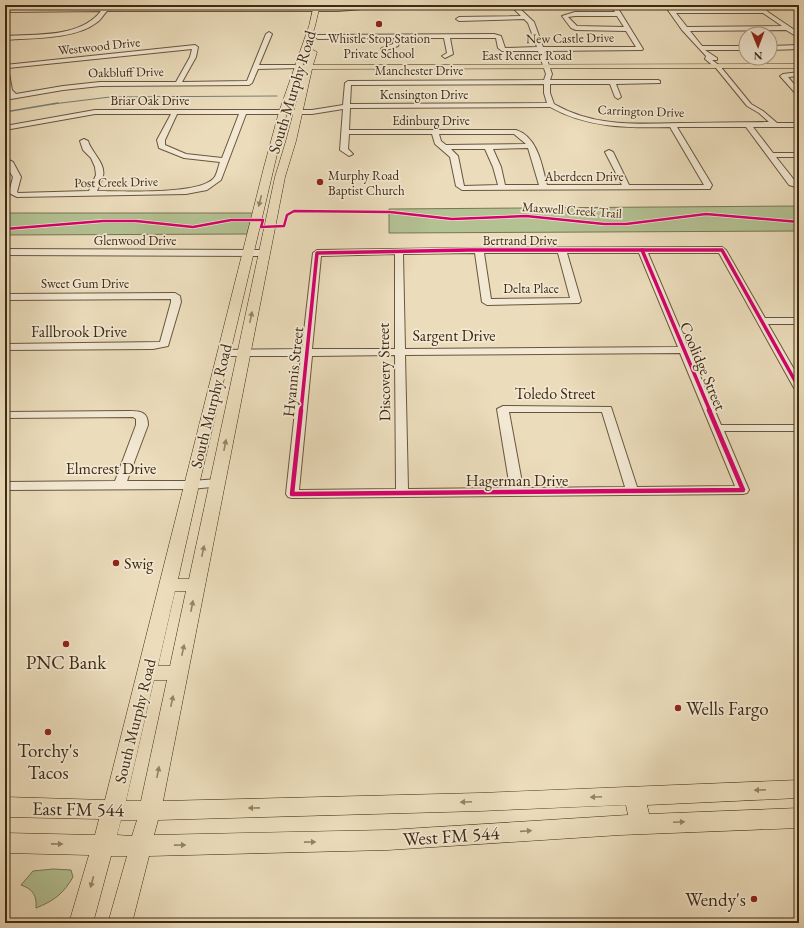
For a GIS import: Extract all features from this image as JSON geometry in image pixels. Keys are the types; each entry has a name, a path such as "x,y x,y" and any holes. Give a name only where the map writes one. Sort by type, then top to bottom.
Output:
{"main road":[{"name":"South Murphy Road","path":"81,923 113,809 147,673 191,484 283,112 312,26 316,7"},
{"name":"South Murphy Road","path":"120,923 150,811 264,253 284,163 291,141 309,65 322,27"},
{"name":"East Renner Road","path":"298,65 547,65 714,62 799,66"},
{"name":"East Renner Road","path":"782,65 799,62"},
{"path":"270,163 284,163"},
{"path":"168,585 196,585"},
{"path":"147,673 178,673"},
{"name":"West FM 544","path":"150,811 472,802 799,789"},
{"path":"635,796 640,824"},
{"name":"East FM 544","path":"5,807 150,811"},
{"name":"West FM 544","path":"102,845 141,846 388,840 640,824 799,818"},
{"name":"East FM 544","path":"5,843 102,845"}],"street":[{"path":"5,10 316,7 325,10 352,9 385,5"},
{"path":"513,5 531,22 542,49 549,74 547,93 551,105"},
{"path":"613,5 628,29"},
{"path":"667,5 684,29 714,62 749,105 776,124"},
{"path":"759,5 799,36"},
{"path":"209,17 214,9"},
{"path":"5,38 59,33 80,29 92,24 105,10"},
{"path":"672,11 765,11"},
{"path":"618,14 575,14 565,16 572,26 576,28 628,29"},
{"path":"459,19 526,16"},
{"path":"684,29 788,28"},
{"name":"New Castle Drive","path":"318,37 499,37 501,48 504,50 640,49 628,29"},
{"path":"256,65 269,34"},
{"path":"384,48 396,45 397,36"},
{"path":"445,56 450,54 447,36"},
{"name":"Westwood Drive","path":"5,67 195,47 193,57 178,83"},
{"path":"778,48 799,47"},
{"path":"700,48 738,48"},
{"name":"East Renner Road","path":"256,65 298,65"},
{"name":"Oakbluff Drive","path":"5,98 83,85 112,83 249,83 256,65"},
{"path":"797,74 782,65 780,68 785,75 783,77 796,88 799,94"},
{"path":"5,67 9,91 14,96"},
{"path":"785,75 797,74"},
{"name":"Manchester Drive","path":"347,106 348,82 658,82"},
{"path":"612,82 618,96"},
{"name":"Carrington Drive","path":"551,105 564,114 611,124 799,125"},
{"name":"Kensington Drive","path":"297,112 324,110 347,106 551,105"},
{"path":"347,106 344,150 349,154"},
{"name":"Briar Oak Drive","path":"5,128 95,112 297,112"},
{"path":"175,112 161,140 162,146 188,158 224,160 243,112"},
{"name":"Aberdeen Drive","path":"444,147 454,156 460,186 462,188 707,187 708,185 672,125"},
{"path":"748,125 792,183 797,186"},
{"name":"Edinburg Drive","path":"346,132 516,132 526,139 531,146"},
{"path":"436,132 438,142 444,147 531,146 544,188"},
{"path":"84,141 87,150 94,157 100,175 92,194"},
{"path":"488,147 498,167 502,188"},
{"path":"609,152 627,188"},
{"path":"771,155 799,155"},
{"name":"Post Creek Drive","path":"5,160 17,177 13,193 18,195 186,192 204,188 217,180 224,160"},
{"name":"Delta Place","path":"479,251 487,302 576,301 562,250"},
{"name":"Coolidge Street","path":"642,250 743,490"},
{"name":"Bertrand Drive","path":"317,253 399,251 722,250 761,321"},
{"name":"Discovery Street","path":"399,251 402,493"},
{"name":"Glenwood Drive","path":"5,252 264,253"},
{"name":"Hyannis Street","path":"292,494 317,253"},
{"name":"Sweet Gum Drive","path":"5,297 175,296 176,302 164,344 153,346"},
{"path":"761,321 799,321"},
{"path":"761,321 794,370 799,388"},
{"name":"Fallbrook Drive","path":"5,347 153,346"},
{"name":"Sargent Drive","path":"224,353 684,350"},
{"name":"Toledo Street","path":"517,491 503,409 607,409 632,491"},
{"path":"5,415 136,414 142,418 142,425 120,485"},
{"path":"717,428 799,428"},
{"name":"Elmcrest Drive","path":"5,486 218,483"},
{"name":"Hagerman Drive","path":"292,494 743,490"}],"green space":[{"path":"799,206 799,231 389,233 389,209"},
{"path":"5,213 253,213 247,234 5,235"},
{"path":"53,869 71,870 73,877 66,888 58,896 36,908 35,897 29,889 21,885 33,871"}],"waterway":[{"path":"53,104 110,97 277,96"},
{"path":"5,112 58,103"}],"cycle path":[{"name":"Maxwell Creek Trail","path":"5,229 103,221 136,221 193,227 231,220 263,220 261,227 284,226 287,215 294,211 390,212 452,219 526,216 604,224 626,224 706,214 799,222"},
{"path":"642,250 743,490 292,494 317,253 469,250 570,250 722,250 799,388"}],"place":[{"name":"Whistle Stop Station Private School","path":"379,24"},
{"name":"Murphy Road Baptist Church","path":"320,182"},
{"name":"Swig","path":"116,563"},
{"name":"PNC Bank","path":"66,644"},
{"name":"Wells Fargo","path":"678,708"},
{"name":"Torchy's Tacos","path":"48,732"},
{"name":"Wendy's","path":"754,899"}]}
